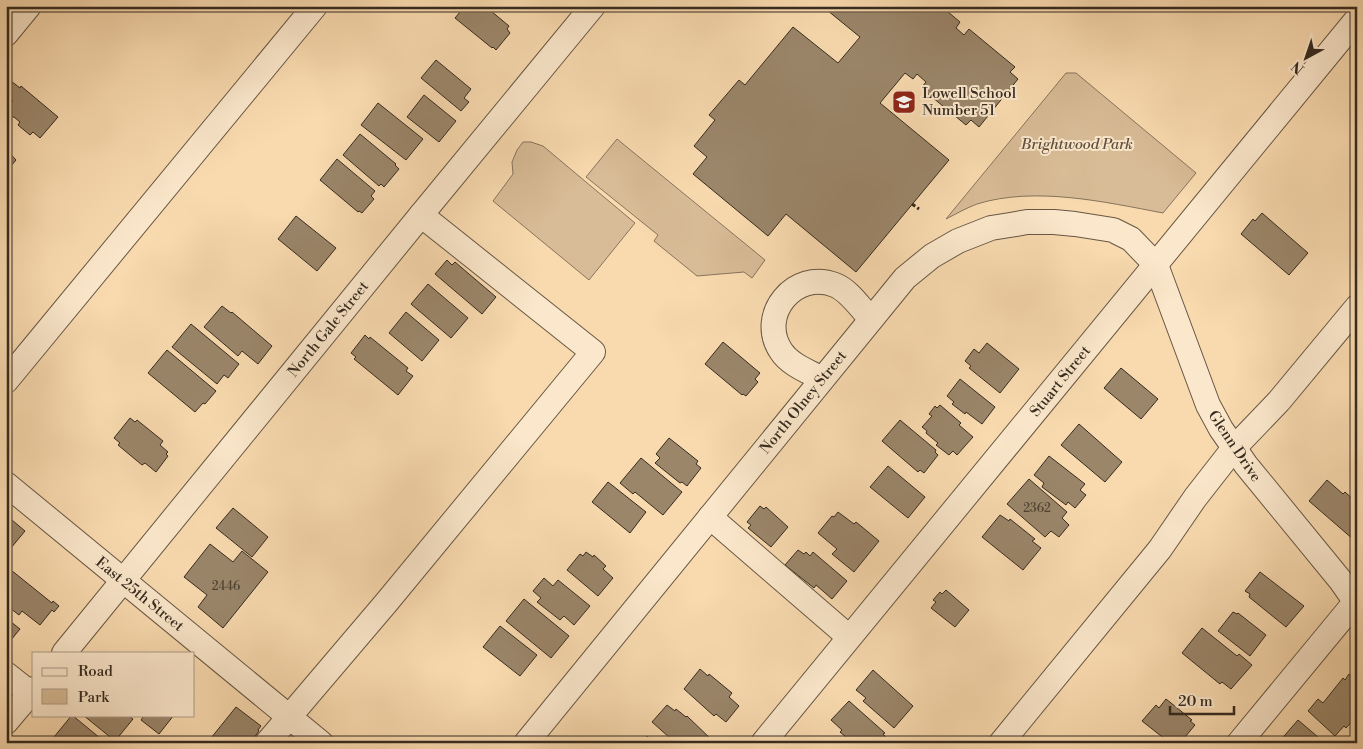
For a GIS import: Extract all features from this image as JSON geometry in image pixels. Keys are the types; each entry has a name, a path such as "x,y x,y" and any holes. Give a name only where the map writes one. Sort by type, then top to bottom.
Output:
{"street":[{"path":"6,34 29,6"},
{"path":"6,381 315,6"},
{"name":"North Gale Street","path":"65,652 593,6"},
{"name":"Stuart Street","path":"763,743 1357,19"},
{"path":"266,743 386,603 593,352 421,215"},
{"name":"North Olney Street","path":"526,743 905,278 932,256 958,241 975,234 1010,224 1054,222 1113,230 1130,239 1156,265"},
{"name":"Glenn Drive","path":"1156,265 1208,405 1234,448 1356,602"},
{"path":"822,379 792,363 782,352 775,339 773,324 776,310 784,298 795,288 808,283 823,282 837,286 849,294 871,319"},
{"path":"1001,743 1160,549 1195,498 1234,448 1278,401 1357,307"},
{"name":"East 25th Street","path":"6,484 321,743"},
{"path":"710,517 849,637"},
{"path":"1239,743 1356,602"},
{"path":"6,674 32,691 6,722"}],"path":[{"path":"912,204 919,209"}],"green space":[{"name":"Brightwood Park","path":"1066,73 1076,73 1196,173 1163,213 1118,204 1070,198 1022,196 977,204 946,219"},
{"path":"617,139 765,260 752,278 744,272 697,276 654,241 658,235 586,177"},
{"path":"523,142 531,142 543,146 635,223 589,280 493,201 513,174 512,162"}],"building":[{"path":"465,6 485,6 509,26 507,29 510,33 496,50 455,18"},
{"path":"822,6 941,6 960,22 956,28 964,35 969,29 1015,67 1010,72 1018,79 979,127 971,120 966,125 921,88 926,82 917,74 913,79 905,73 880,103 949,160 856,272 786,214 768,236 693,174 707,157 694,146 715,120 709,115 739,80 745,85 793,27 838,63 860,37"},
{"path":"436,60 471,89 464,98 469,102 461,111 421,78"},
{"path":"6,77 20,88 21,86 58,117 40,138 33,132 30,135 18,125 20,122 14,117 8,117 7,112 11,112 7,109 13,101 6,107"},
{"path":"424,95 456,121 439,142 407,117"},
{"path":"378,103 423,139 406,160 361,125"},
{"path":"360,134 396,164 399,169 384,187 381,184 379,186 343,155"},
{"path":"6,149 16,160 6,172"},
{"path":"337,159 375,191 371,196 374,199 362,213 358,212 320,180"},
{"path":"1262,213 1308,253 1289,275 1241,234 1253,219 1255,221"},
{"path":"296,216 336,248 317,271 278,239"},
{"path":"447,260 452,265 455,262 496,297 482,314 435,274"},
{"path":"428,284 468,318 451,338 411,304"},
{"path":"222,306 232,312 272,346 258,364 242,351 238,356 204,327"},
{"path":"406,312 439,340 422,361 389,333"},
{"path":"191,324 239,364 228,378 224,375 217,384 172,347"},
{"path":"365,335 408,368 406,371 413,376 398,395 354,359 356,357 351,353"},
{"path":"723,342 760,373 755,379 758,382 746,396 742,395 705,364"},
{"path":"987,343 1019,369 1000,393 969,368 971,366 965,361 974,349 979,353"},
{"path":"167,350 216,391 195,412 148,373"},
{"path":"1121,368 1158,399 1141,419 1104,388"},
{"path":"960,379 995,407 982,424 952,404 954,402 947,396"},
{"path":"940,405 961,423 959,425 973,437 957,455 953,451 949,455 936,445 938,443 922,427 932,416 929,414 935,406 937,408"},
{"path":"130,418 135,422 137,420 163,441 160,445 168,452 166,454 168,456 156,472 145,463 142,465 118,445 120,443 114,438"},
{"path":"900,420 936,450 935,452 938,455 924,473 920,470 918,472 882,441"},
{"path":"1079,424 1122,462 1105,482 1061,445"},
{"path":"669,438 698,461 696,464 701,468 687,486 682,482 680,483 655,463 660,458 656,454"},
{"path":"1049,456 1085,484 1080,490 1086,495 1075,508 1068,502 1066,505 1042,487 1044,483 1034,475"},
{"path":"641,458 682,492 663,515 635,492 633,494 620,483"},
{"path":"888,466 925,497 908,518 870,487"},
{"path":"1029,479 1067,512 1062,518 1069,525 1059,537 1051,531 1045,537 1007,504"},
{"path":"1327,480 1357,503 1357,538 1354,540 1309,501"},
{"path":"608,482 646,512 630,533 592,502"},
{"path":"760,506 764,509 766,507 788,527 771,547 748,528 751,525 747,522"},
{"path":"233,508 268,537 252,557 216,528"},
{"path":"838,512 854,524 856,522 879,541 854,572 832,554 837,549 818,533 832,516 834,517"},
{"path":"6,515 25,531 6,554"},
{"path":"1000,515 1009,521 1010,519 1035,539 1032,541 1041,548 1023,570 982,537"},
{"path":"210,544 233,562 242,551 268,572 223,628 198,607 207,595 184,577"},
{"path":"798,550 804,554 806,552 810,556 813,552 847,581 832,599 816,585 814,588 785,565"},
{"path":"586,552 593,557 594,555 606,566 603,569 613,578 598,596 567,570 580,554 583,556"},
{"path":"6,566 52,603 53,601 59,606 54,612 52,610 40,625 22,611 19,615 6,605"},
{"path":"1260,572 1304,606 1286,627 1249,597 1250,594 1245,591"},
{"path":"544,578 553,586 558,580 590,606 574,625 564,616 560,620 537,602 541,598 533,591"},
{"path":"946,590 969,610 955,627 931,608 936,602 933,600 940,592 942,594"},
{"path":"524,599 569,636 551,658 506,621"},
{"path":"1233,612 1238,613 1266,635 1250,656 1218,631"},
{"path":"6,618 20,629 6,646"},
{"path":"500,626 537,655 520,676 483,647"},
{"path":"1202,628 1237,656 1239,654 1252,665 1231,689 1222,682 1220,684 1182,653"},
{"path":"700,669 732,693 729,697 739,706 726,722 716,714 714,716 684,689"},
{"path":"873,670 913,706 894,728 863,701 866,698 856,690"},
{"path":"1349,674 1357,681 1357,716 1335,736 1308,711 1318,699 1323,703 1343,678 1345,680"},
{"path":"1166,699 1192,720 1190,721 1195,725 1180,743 1170,743 1142,721 1156,705 1159,708"},
{"path":"849,701 885,733 883,734 891,743 853,743 840,732 842,730 831,720"},
{"path":"667,705 687,716 715,743 672,743 668,740 670,738 652,722"},
{"path":"236,707 261,726 250,743 207,743"},
{"path":"73,716 106,743 61,743 54,737"},
{"path":"84,716 129,716 133,719 115,741"},
{"path":"173,716 159,734 141,720 143,717"},
{"path":"1298,720 1325,743 1278,743"},
{"path":"647,736 655,743 642,743"}],"place":[{"name":"Lowell School Number 51","path":"904,102"}]}
